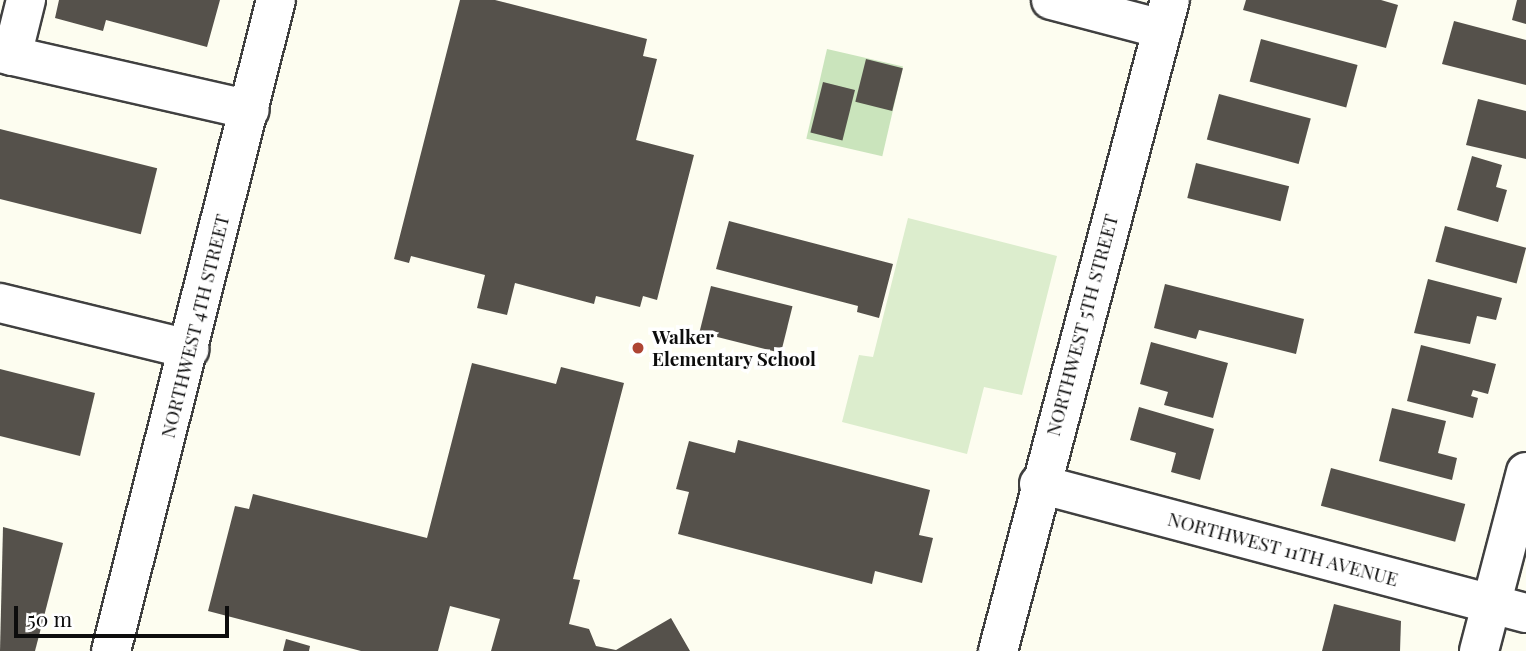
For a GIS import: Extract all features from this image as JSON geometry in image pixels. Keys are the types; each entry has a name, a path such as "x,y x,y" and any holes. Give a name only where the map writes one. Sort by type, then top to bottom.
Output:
{"street":[{"path":"26,0 6,54 250,110"},
{"name":"NORTHWEST 4TH STREET","path":"111,651 276,0"},
{"path":"1051,0 1166,15"},
{"name":"NORTHWEST 5TH STREET","path":"998,651 1039,484 1166,15"},
{"path":"0,303 189,349"},
{"path":"1479,651 1509,608 1526,472"},
{"name":"NORTHWEST 11TH AVENUE","path":"1039,484 1509,608"}],"green space":[{"path":"827,49 903,67 882,156 806,139"},
{"path":"908,218 1057,256 1022,395 984,387 967,454 842,422 859,355 873,357"}],"building":[{"path":"59,0 220,0 207,47 106,20 103,31 55,18"},
{"path":"460,0 495,0 647,39 643,56 657,59 636,140 694,155 657,300 643,296 640,307 596,296 594,304 515,283 507,315 477,308 485,275 411,256 409,263 394,259"},
{"path":"1246,0 1381,0 1398,5 1386,48 1243,10"},
{"path":"1517,0 1526,0 1526,24 1512,20"},
{"path":"1454,21 1526,40 1526,85 1442,64"},
{"path":"1261,39 1358,65 1346,107 1250,82"},
{"path":"866,59 903,68 892,111 855,102"},
{"path":"823,82 855,90 842,140 810,132"},
{"path":"1219,94 1311,119 1299,164 1207,139"},
{"path":"1478,99 1526,111 1526,159 1466,145"},
{"path":"0,129 157,168 141,234 0,199"},
{"path":"1472,156 1502,165 1496,187 1507,190 1498,222 1457,210"},
{"path":"1196,163 1289,186 1280,221 1187,198"},
{"path":"729,221 893,264 879,318 857,312 858,306 716,269"},
{"path":"1445,226 1526,248 1517,283 1435,262"},
{"path":"1428,279 1502,298 1496,320 1477,316 1470,344 1414,333"},
{"path":"1165,284 1304,319 1296,354 1199,330 1196,339 1154,328"},
{"path":"711,286 793,306 781,353 699,333"},
{"path":"1151,342 1228,363 1213,418 1164,405 1168,392 1140,384"},
{"path":"1421,345 1496,364 1488,394 1473,390 1471,396 1478,398 1473,418 1407,401"},
{"path":"472,363 556,384 561,367 624,383 573,579 580,580 569,624 589,629 596,646 616,650 671,618 690,651 491,651 500,619 450,606 438,651 361,651 208,611 235,506 249,509 253,494 427,538"},
{"path":"0,369 95,393 80,456 0,436"},
{"path":"1139,407 1214,429 1200,480 1171,472 1176,453 1130,440"},
{"path":"1392,408 1446,421 1438,453 1457,458 1452,480 1379,461"},
{"path":"738,440 930,490 919,535 933,538 922,583 875,571 872,584 678,534 689,492 676,489 689,441 735,453"},
{"path":"1331,468 1465,504 1455,542 1321,506"},
{"path":"3,527 63,543 35,651 0,651"},
{"path":"1334,604 1401,621 1400,651 1322,651"},
{"path":"286,639 310,646 309,651 283,651"}],"place":[{"name":"Walker Elementary School","path":"638,348"}]}
